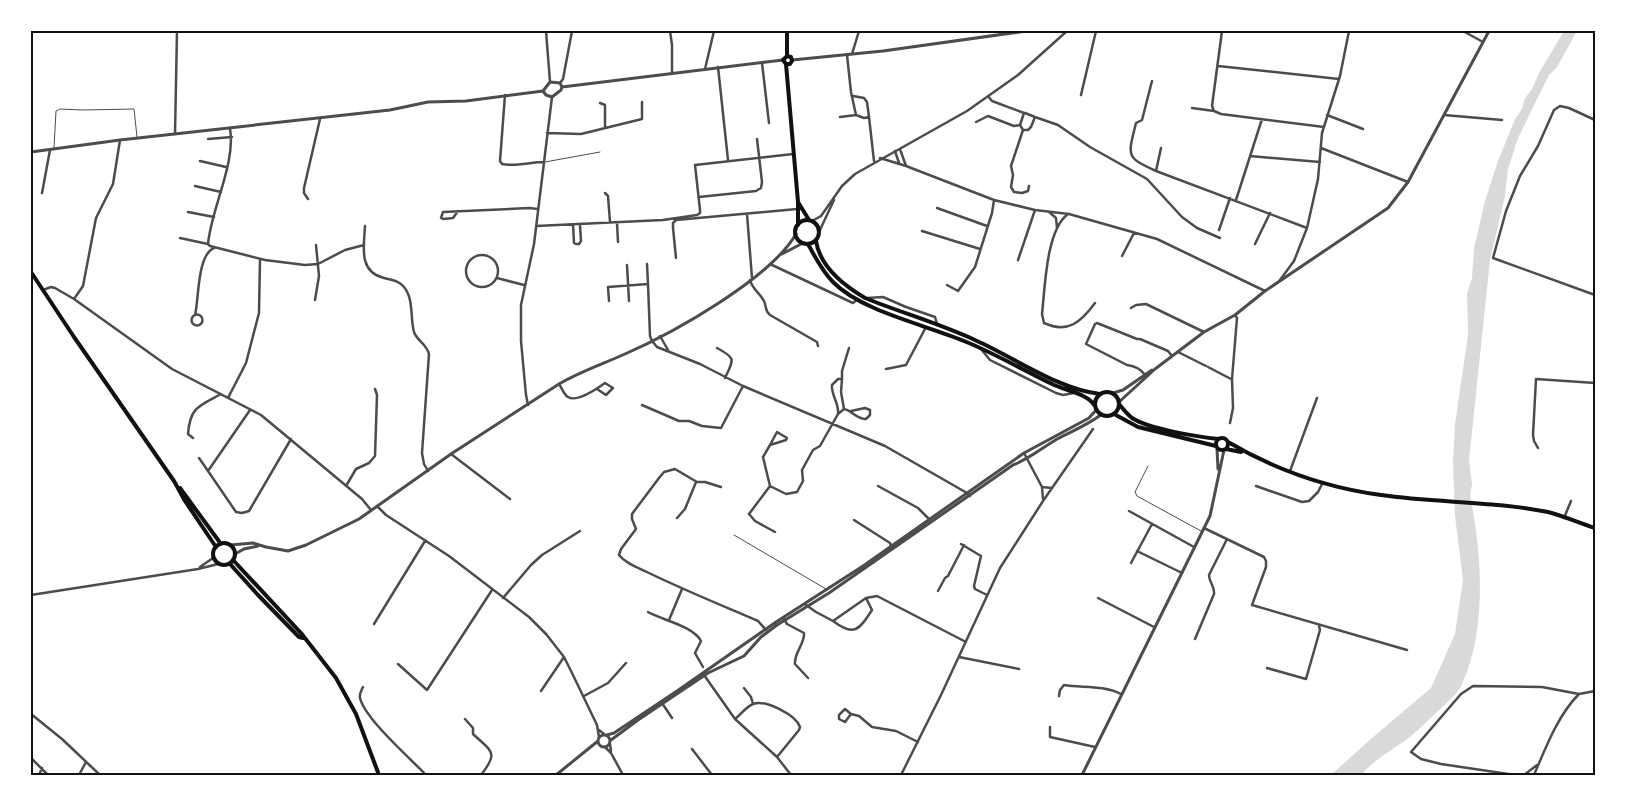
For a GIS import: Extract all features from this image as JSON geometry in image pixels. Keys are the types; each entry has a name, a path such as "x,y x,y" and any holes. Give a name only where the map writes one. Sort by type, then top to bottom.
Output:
{"main road":[{"path":"787,31 785,60 798,202 796,234 797,238 805,244 834,282 844,292 858,300 981,349 1088,398 1102,414 1108,416 1114,414 1118,409 1119,403"},
{"path":"790,57 792,60 790,64 785,60 790,57"},
{"path":"798,202 811,220 818,226 819,232 816,241 819,255 829,269 850,288 865,298 977,341 1058,381 1082,390 1100,394 1106,392 1113,393 1126,413 1141,422 1191,434 1219,439 1224,438 1246,452 1290,471 1323,482 1382,495 1487,504 1549,513 1595,528"},
{"path":"798,225 802,221 811,220"},
{"path":"805,244 816,241"},
{"path":"31,272 174,481 221,544"},
{"path":"1096,408 1096,399 1100,394"},
{"path":"1114,414 1138,427 1225,449 1246,452"},
{"path":"1217,447 1219,439"},
{"path":"1225,449 1228,442"},
{"path":"174,481 184,501 216,547"},
{"path":"221,544 230,545 235,554 233,560 230,564 218,564 213,558 213,551 221,544"},
{"path":"233,560 301,633 336,678 356,714 380,775"},
{"path":"230,564 298,637 303,638"}],"street":[{"path":"176,134 177,31"},
{"path":"31,152 120,140 320,119 390,110 428,102 466,102 543,91 550,82 546,31"},
{"path":"528,405 520,327 524,285 536,226 546,133 552,97 561,90 572,31"},
{"path":"670,31 672,74"},
{"path":"705,69 714,31"},
{"path":"852,54 859,31"},
{"path":"792,60 847,55 1026,31"},
{"path":"811,220 822,216 847,180 855,174 874,161 967,111 1018,75 1067,31"},
{"path":"1081,95 1096,31"},
{"path":"1214,111 1212,106 1222,31"},
{"path":"1279,282 1294,261 1307,228 1320,162 1320,148 1324,127 1339,79 1349,31"},
{"path":"1463,31 1483,42"},
{"path":"1113,393 1123,390 1146,376 1204,332 1235,315 1265,290 1388,208 1408,182 1488,31"},
{"path":"847,55 856,115"},
{"path":"550,82 561,85 785,60"},
{"path":"762,63 768,123"},
{"path":"1218,66 1339,79"},
{"path":"718,68 728,161"},
{"path":"1152,81 1142,120 1136,124 1132,139 1131,155 1137,162 1156,171 1307,228"},
{"path":"543,91 546,95 552,97"},
{"path":"505,95 500,161 506,166 527,162 544,162"},
{"path":"853,96 864,98 867,102 874,161"},
{"path":"988,96 992,101 1058,125 1090,147 1147,179 1182,217 1196,228 1220,238"},
{"path":"546,133 580,134 642,118 642,102"},
{"path":"600,103 605,105 605,127"},
{"path":"1595,120 1569,108 1560,106 1554,110 1538,146 1520,176 1506,211 1494,258 1595,295"},
{"path":"1192,108 1214,111 1221,114 1324,127"},
{"path":"1020,125 1024,112"},
{"path":"840,117 856,115 864,118 869,117"},
{"path":"1327,115 1363,129"},
{"path":"1444,115 1502,120"},
{"path":"976,122 988,116 1014,126 1020,125"},
{"path":"1024,130 1028,130 1031,127 1035,117"},
{"path":"308,199 304,193 304,188 320,119"},
{"path":"1236,200 1262,119"},
{"path":"1020,125 1024,130"},
{"path":"208,244 232,137 230,129"},
{"path":"1024,130 1011,166 1013,174 1011,187 1014,192 1022,193 1028,191 1029,186"},
{"path":"208,139 232,137"},
{"path":"699,198 761,188 757,139"},
{"path":"74,299 83,286 96,218 113,184 120,140"},
{"path":"900,148 906,166"},
{"path":"1156,171 1161,148"},
{"path":"1320,148 1408,182"},
{"path":"42,193 52,149"},
{"path":"895,150 900,165"},
{"path":"536,226 663,220 699,214 695,165 793,154"},
{"path":"1250,156 1320,162"},
{"path":"880,158 994,200 1035,210 1069,214 1157,240 1265,290"},
{"path":"200,161 226,167"},
{"path":"194,186 221,192"},
{"path":"819,232 838,192"},
{"path":"605,193 608,196 610,223"},
{"path":"1219,230 1230,198"},
{"path":"947,284 958,291 975,267 992,213 994,200"},
{"path":"937,208 987,226"},
{"path":"458,211 453,218 443,220 441,218 443,212 458,211 538,209"},
{"path":"676,258 673,223 676,220 797,209"},
{"path":"1018,260 1035,210"},
{"path":"1048,211 1056,218 1057,229"},
{"path":"188,212 214,218"},
{"path":"1255,244 1270,213"},
{"path":"746,214 753,289 764,301 765,310 770,316 817,342 818,346"},
{"path":"1069,214 1063,219 1057,229 1051,246 1042,314 1044,323 1060,328 1078,322 1095,302"},
{"path":"617,223 618,242"},
{"path":"573,225 574,242 579,244 581,241 580,224"},
{"path":"365,226 364,262 370,270 380,277 394,279 405,288 409,295 414,334 427,348 429,354 422,453 424,464 428,470"},
{"path":"922,231 980,250"},
{"path":"1122,256 1134,233"},
{"path":"230,545 249,542 288,551 306,545 359,519 451,454 577,373 652,341 709,309 770,264 796,234"},
{"path":"180,238 260,259 305,265 318,264 345,250 364,245"},
{"path":"777,257 805,244"},
{"path":"315,300 319,282 316,245"},
{"path":"195,315 199,315 202,320 202,323 198,326 194,326 191,323 191,318 195,315 200,272 207,252 214,248"},
{"path":"484,255 490,257 497,265 497,278 487,287 480,288 474,285 468,278 466,271 468,265 477,256 484,255"},
{"path":"228,398 246,363 259,313 260,259"},
{"path":"1293,272 1294,261"},
{"path":"647,264 650,330 652,341 657,347 700,364 743,386 885,446 968,494"},
{"path":"770,264 853,302 858,300"},
{"path":"627,265 629,301"},
{"path":"497,278 524,285"},
{"path":"608,282 609,301"},
{"path":"608,287 648,284"},
{"path":"42,290 51,287 56,288 172,369 261,415 362,499 371,510"},
{"path":"865,298 883,297 932,315 935,317 937,325"},
{"path":"1131,308 1136,305 1146,304 1204,332"},
{"path":"1230,423 1233,408 1232,379 1237,318 1235,315"},
{"path":"1146,376 1133,366 1099,352 1086,344 1095,324 1097,323 1140,339 1168,351 1172,356"},
{"path":"886,369 906,365 926,327"},
{"path":"650,330 659,337 669,351"},
{"path":"717,348 732,358 725,378"},
{"path":"770,445 787,438 776,432 763,457 770,486 786,494 797,492 803,481 802,470 813,450 820,446 832,423 844,409 845,404 841,392 842,371 850,348"},
{"path":"981,349 990,360 1056,393 1063,395 1074,393"},
{"path":"1178,352 1232,379"},
{"path":"1119,403 1146,376"},
{"path":"838,414 839,408 831,390 832,385 838,379 842,379"},
{"path":"1538,448 1533,435 1536,379 1595,383"},
{"path":"559,384 571,399 597,389 606,383 613,388 606,395 597,389"},
{"path":"642,405 678,421 689,421 702,426 721,428 743,386"},
{"path":"346,486 356,470 369,463 375,456 377,395 375,389"},
{"path":"193,438 188,434 191,415 196,408 221,394"},
{"path":"1290,471 1316,398"},
{"path":"844,409 851,411 865,408 870,410 870,415 866,419 861,419 856,417 851,411"},
{"path":"811,602 1024,453 1089,418 1096,408"},
{"path":"208,471 250,410"},
{"path":"968,494 1013,465 1027,459 1059,438 1102,414"},
{"path":"902,775 1008,554 1093,429"},
{"path":"199,458 236,512 242,513 249,511 291,439"},
{"path":"1217,447 1218,474"},
{"path":"1082,775 1212,510 1218,474 1225,449"},
{"path":"1024,453 1042,487 1043,501"},
{"path":"451,454 510,499"},
{"path":"720,487 705,482 696,482 679,471 670,470 664,472 635,509 632,518 636,529 621,549 619,555 642,570 682,589 758,621 766,631"},
{"path":"677,518 685,509 696,482"},
{"path":"1256,486 1302,502 1309,502 1323,482"},
{"path":"770,486 749,514 755,521 775,532"},
{"path":"878,486 918,508 929,521"},
{"path":"1042,487 1052,488"},
{"path":"1564,518 1571,501"},
{"path":"377,506 386,515 449,556 535,622 564,657 584,696 598,730 600,745"},
{"path":"1129,511 1194,548"},
{"path":"854,520 892,547"},
{"path":"1131,563 1152,524"},
{"path":"1203,530 1264,557 1266,561 1252,604 1407,650"},
{"path":"503,598 542,555 580,531"},
{"path":"1195,639 1214,594 1215,589 1209,575 1227,539"},
{"path":"374,624 425,541"},
{"path":"938,591 944,578 948,576 963,544 981,556 974,586 975,589 987,595"},
{"path":"235,554 252,546 261,546"},
{"path":"591,748 592,744 605,734 614,733 662,703 766,631 806,606 827,589 892,547"},
{"path":"1137,551 1182,573"},
{"path":"198,569 213,558"},
{"path":"31,595 198,569 218,564"},
{"path":"669,620 682,589"},
{"path":"398,664 427,690 492,590"},
{"path":"833,621 866,598 872,596 882,597 966,642"},
{"path":"806,606 845,629 855,631 872,610 866,598"},
{"path":"1098,598 1154,628"},
{"path":"811,602 816,612"},
{"path":"648,612 659,618 669,620 699,637 701,640 700,645 695,653 703,667"},
{"path":"784,620 787,624 804,633 804,638 795,658 795,664 808,678"},
{"path":"1267,668 1306,679 1320,630 1319,625"},
{"path":"704,675 744,656 766,631"},
{"path":"541,691 564,657"},
{"path":"959,657 1019,669"},
{"path":"584,696 608,683 626,663"},
{"path":"704,675 735,718 777,757 792,775"},
{"path":"1059,696 1060,690 1064,685 1081,688 1090,686 1121,694"},
{"path":"1515,775 1421,760 1411,752 1461,694 1472,686 1542,687 1579,694 1595,691"},
{"path":"363,687 360,699 371,717 426,775"},
{"path":"744,688 751,697 753,704"},
{"path":"1534,775 1564,711 1568,704 1579,694"},
{"path":"735,718 753,704 761,702 796,719 799,730 777,757"},
{"path":"662,703 672,718"},
{"path":"605,747 662,703"},
{"path":"851,714 845,722 839,719 839,715 845,709 851,714 859,716 872,727 896,731 918,742"},
{"path":"31,714 62,739 100,775"},
{"path":"465,719 473,728 474,734 490,750 492,755 492,760 481,775"},
{"path":"1050,727 1050,737 1095,747"},
{"path":"598,730 605,734 610,742 611,753"},
{"path":"556,775 591,748 600,745 611,753 623,775"},
{"path":"692,749 712,775"},
{"path":"31,758 48,775"},
{"path":"79,775 86,762"},
{"path":"1524,775 1540,763"},
{"path":"39,775 42,768"}],"lane":[{"path":"52,149 56,111 60,109 134,109 137,139"},
{"path":"544,162 600,152"},
{"path":"1148,466 1136,492 1137,496 1203,530"},
{"path":"734,535 827,589"}],"shaded area":[{"path":"1564,31 1577,31 1557,67 1549,75 1518,138 1508,169 1505,196 1490,260 1469,460 1472,484 1470,496 1477,542 1480,591 1479,616 1470,663 1458,691 1410,737 1377,760 1361,775 1331,775 1431,688 1455,634 1463,580 1455,516 1453,462 1455,424 1468,335 1467,293 1472,278 1474,248 1485,201 1498,161 1515,119"}]}
